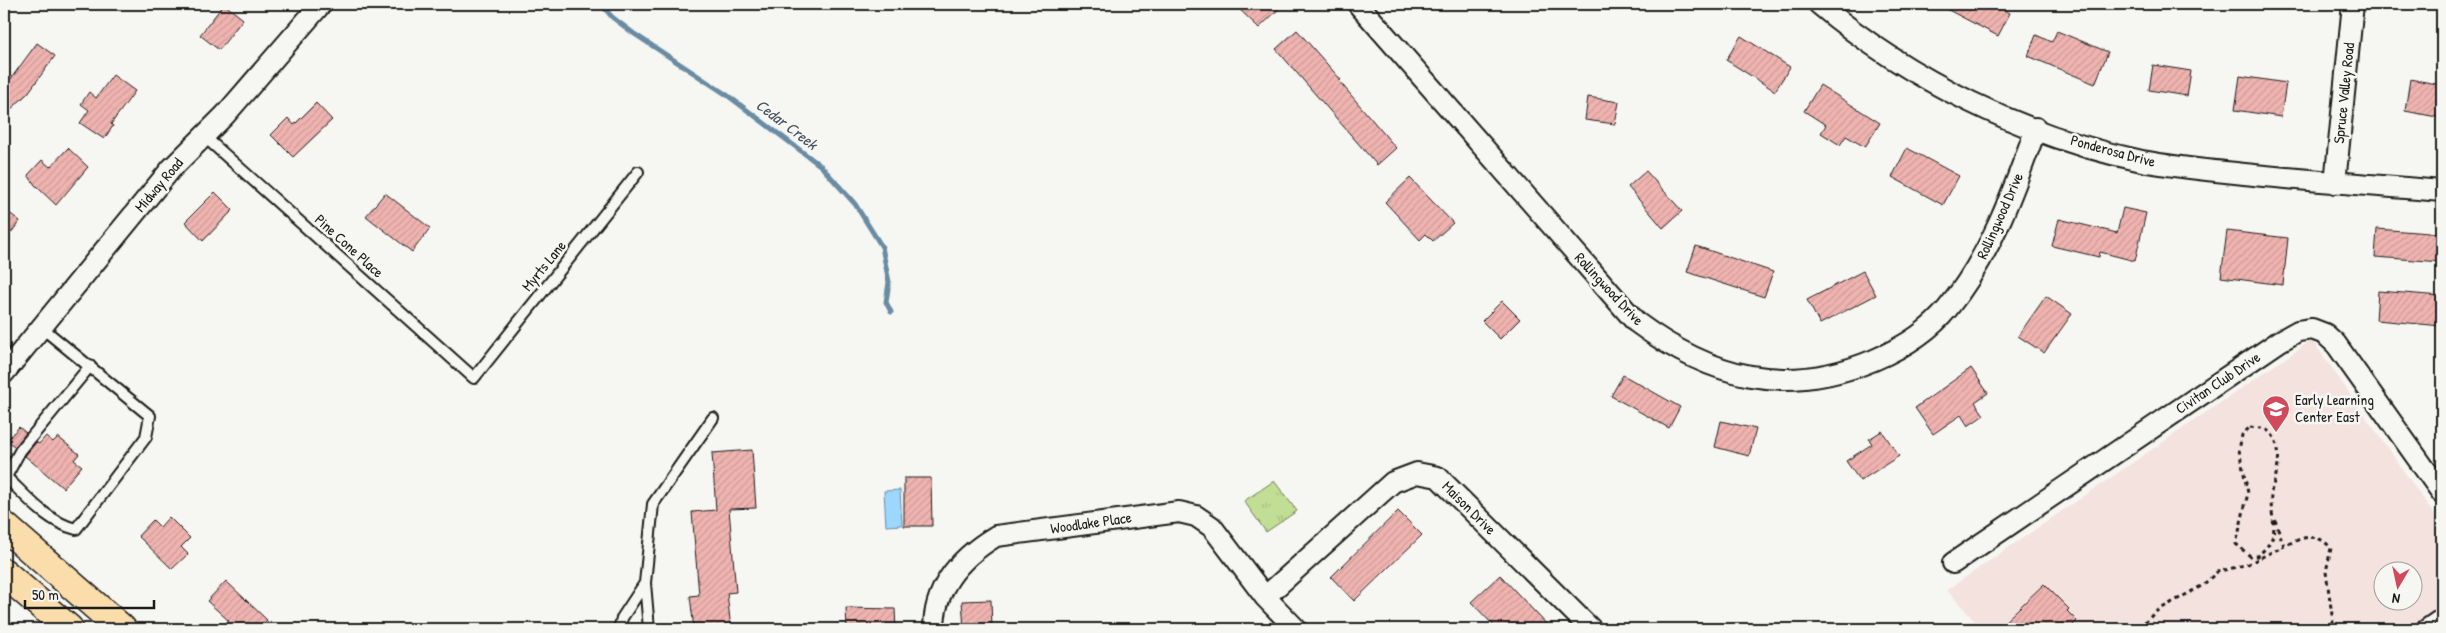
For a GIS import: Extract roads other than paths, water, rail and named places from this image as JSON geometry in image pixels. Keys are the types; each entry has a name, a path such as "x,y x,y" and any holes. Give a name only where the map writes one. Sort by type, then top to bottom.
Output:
{"highway":[{"path":"4,526 122,629"},
{"path":"4,573 68,629"}],"street":[{"name":"Midway Road","path":"9,363 171,169 205,137 321,4"},
{"name":"Rollingwood Drive","path":"1358,4 1636,322 1659,339 1688,356 1710,366 1758,378 1788,380 1822,377 1858,367 1893,352 1920,334 1947,310 1988,249 2006,210 2036,128"},
{"name":"Ponderosa Drive","path":"1819,4 1858,35 1925,78 1994,113 2104,152 2181,168 2442,191"},
{"name":"Spruce Valley Road","path":"2335,183 2353,4"},
{"name":"Civitan Club Drive","path":"1953,563 2280,341 2298,332 2312,329 2325,334 2347,356 2442,493"},
{"name":"Maison Drive","path":"1265,598 1393,482 1418,473 1438,477 1592,629"},
{"name":"Woodlake Place","path":"934,629 936,603 948,580 976,548 996,536 1179,512 1196,516 1212,527 1265,598 1296,629"}],"lane":[{"name":"Pine Cone Place","path":"205,137 474,378"},
{"name":"Myrts Lane","path":"474,378 638,172"},
{"path":"41,327 90,366 150,416 146,437 76,529 66,527 44,513 6,477 20,451 90,366"},
{"path":"649,629 645,584 653,504 712,418"},
{"path":"619,629 622,618 645,584"},
{"path":"2419,629 2442,613"}],"water":[{"path":"900,490 902,525 886,526 884,491"}],"waterway":[{"name":"Cedar Creek","path":"601,4 612,17 633,33 727,95 821,166 855,204 882,247 889,282 886,302 891,312"}],"place":[{"name":"Early Learning Center East","path":"2276,433"}]}
